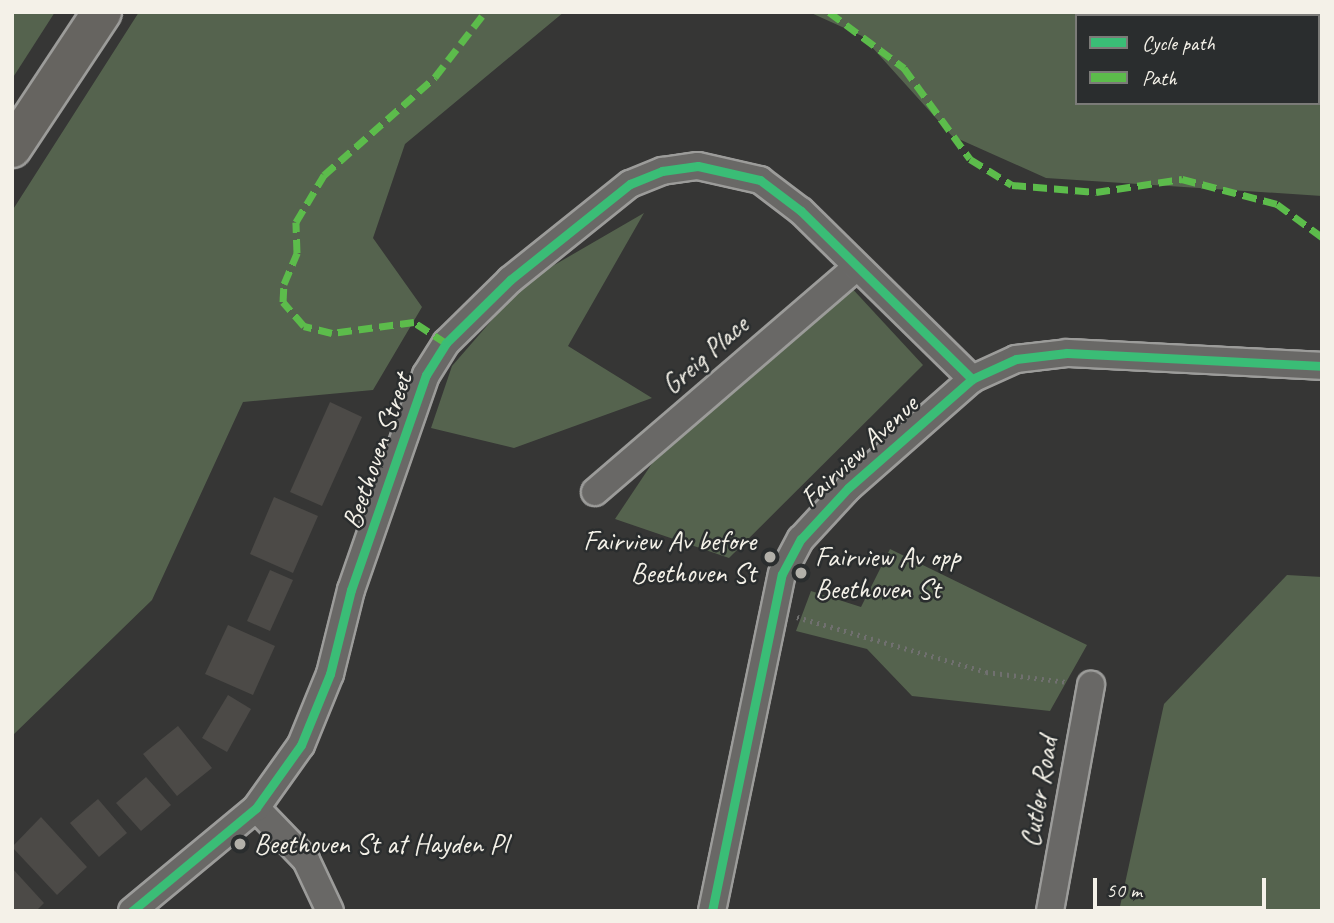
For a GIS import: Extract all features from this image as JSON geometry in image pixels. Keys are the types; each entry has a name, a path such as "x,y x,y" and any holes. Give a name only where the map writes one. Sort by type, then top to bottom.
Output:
{"highway":[{"path":"12,148 102,12"}],"street":[{"name":"Beethoven Street","path":"132,911 256,808 282,776 317,713 351,590 426,375 446,342 477,310 630,184 662,171 698,166 742,173 778,191 972,379"},
{"name":"Greig Place","path":"595,492 858,267"},
{"name":"Fairview Avenue","path":"712,911 772,611 790,556 818,517 848,488 972,379 1001,364 1048,353 1322,366"},
{"name":"Cutler Road","path":"1050,911 1091,685"},
{"path":"256,808 306,860 330,911"}],"path":[{"path":"797,617 986,672 1052,680"}],"green space":[{"path":"12,12 55,12 12,79"},
{"path":"139,12 564,12 405,144 373,238 422,307 373,390 243,402 152,600 12,736 12,211"},
{"path":"809,12 1322,12 1322,196 1046,178 952,136 862,36"},
{"path":"644,213 568,346 652,398 514,448 431,428 452,366 525,282"},
{"path":"848,284 923,365 729,558 615,519 659,453"},
{"path":"890,549 1087,645 1050,711 912,696 867,649 796,631 811,591 861,607"},
{"path":"1287,575 1322,577 1322,911 1119,911 1164,704"}],"building":[{"path":"330,402 362,417 322,506 290,492"},
{"path":"274,497 318,516 293,573 250,554"},
{"path":"270,570 293,580 270,631 247,621"},
{"path":"228,625 275,646 253,695 205,674"},
{"path":"228,695 251,709 227,752 202,738"},
{"path":"178,726 212,768 177,796 143,754"},
{"path":"146,777 171,805 141,831 116,803"},
{"path":"98,799 127,833 99,857 70,823"},
{"path":"41,817 87,867 57,895 12,847"},
{"path":"12,868 44,903 36,911 12,911"}],"marked path":[{"path":"446,343 414,322 332,333 304,326 283,302 284,284 297,253 296,222 324,175 435,77 485,12"},
{"path":"829,12 904,68 970,159 1012,185 1096,192 1182,179 1277,204 1322,237"}],"cycle path":[{"path":"132,911 256,808 301,745 330,674 351,590 426,375 446,343 510,280 630,184 662,171 698,166 760,180 801,211 972,379"},
{"path":"712,911 782,574 801,539 848,488 972,379 1016,359 1067,353 1322,366"}],"place":[{"name":"Fairview Av before Beethoven St","path":"770,557"},
{"name":"Fairview Av opp Beethoven St","path":"801,573"},
{"name":"Beethoven St at Hayden Pl","path":"240,844"}]}
